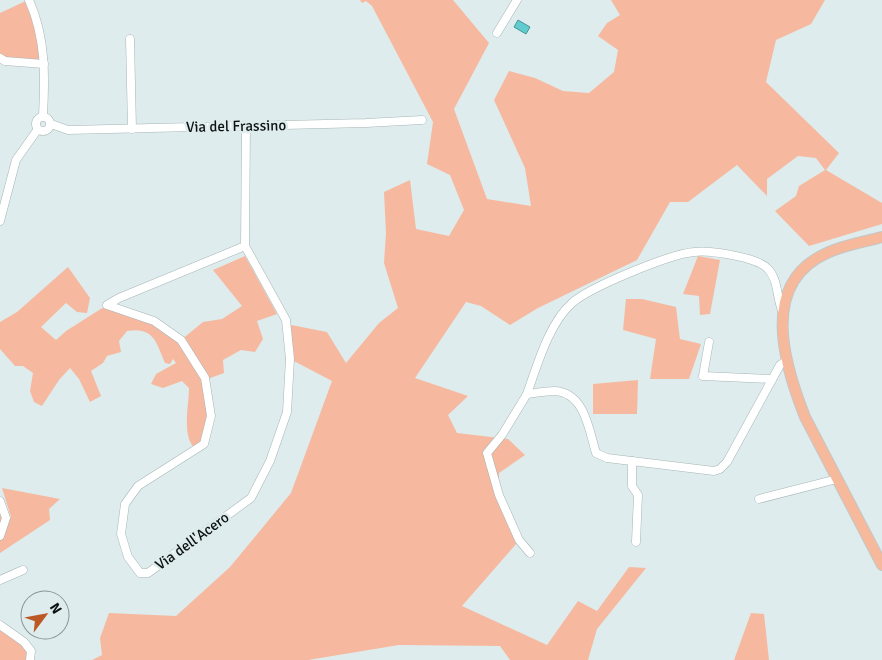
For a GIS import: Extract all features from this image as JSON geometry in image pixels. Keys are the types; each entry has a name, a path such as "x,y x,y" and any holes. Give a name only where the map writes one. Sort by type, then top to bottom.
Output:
{"main road":[{"path":"882,237 826,253 806,268 794,280 787,294 783,313 786,361 805,416 882,565"}],"street":[{"path":"29,0 41,32 44,64 43,116 36,122 38,129"},
{"path":"497,33 517,0"},
{"path":"130,39 132,129"},
{"path":"0,58 5,61 44,64"},
{"path":"38,129 45,131 51,124 49,119 43,116"},
{"name":"Via del Frassino","path":"51,124 68,130 422,120"},
{"name":"Via dell'Acero","path":"245,246 119,298 106,306 154,321 181,340 204,378 211,416 204,444 138,486 125,504 121,534 128,557 140,572 148,573 251,498 270,461 288,412 290,359 286,320 245,246 246,126"},
{"path":"0,221 16,160 38,129"},
{"path":"530,553 519,540 499,495 487,453 502,435 527,394 542,351 562,314 572,302 630,273 675,256 703,252 755,260 766,266 774,276 779,303 783,313"},
{"path":"709,342 703,376 772,379"},
{"path":"527,394 555,391 572,397 584,414 596,453 607,458 714,471 720,469 726,462 780,364 786,361"},
{"path":"632,461 632,486 638,495 636,542"},
{"path":"760,498 837,479"},
{"path":"0,500 6,518 0,536"},
{"path":"0,580 23,570"},
{"path":"0,625 31,651 30,660"}],"shaded area":[{"path":"28,0 44,64 0,58 0,13"},
{"path":"360,0 453,0 489,43 454,109 487,199 531,206 525,168 494,100 509,71 535,78 563,91 589,93 614,72 618,50 598,36 607,23 620,15 611,0 825,0 811,24 776,40 766,82 839,153 826,170 882,203 882,224 809,246 775,211 796,196 799,186 825,170 816,158 798,156 767,179 767,196 737,165 688,202 670,202 637,260 538,308 510,325 481,306 466,302 415,378 468,396 448,415 457,433 508,439 525,455 499,473 499,495 517,543 462,606 547,645 578,601 597,611 629,567 646,568 597,629 588,660 510,660 500,646 399,645 308,660 92,660 102,655 100,638 109,613 176,616 230,567 291,493 332,381 290,359 286,324 327,332 346,363 379,323 398,308 384,263 386,233 384,192 410,180 416,229 449,236 464,210 450,175 427,164 433,122 372,6 366,1 362,3"},
{"path":"245,256 277,314 257,321 263,339 255,352 241,350 223,360 224,373 205,380 211,416 204,444 196,449 191,444 187,429 189,388 182,381 163,388 151,384 156,374 176,363 173,359 170,364 165,363 156,343 149,334 136,330 127,331 119,341 121,352 107,356 103,363 91,371 101,396 90,402 79,379 70,368 59,380 42,406 34,402 30,391 33,373 23,366 15,366 0,349 0,322 17,312 68,267 90,298 87,313 77,312 66,303 41,327 56,340 66,331 107,305 154,321 181,340 203,322 222,319 242,306 213,270"},
{"path":"698,256 720,260 710,314 700,315 699,296 683,294"},
{"path":"626,299 642,299 676,307 680,339 701,344 689,379 650,379 656,339 623,330"},
{"path":"638,380 637,414 593,414 593,384"},
{"path":"2,488 60,499 49,509 50,520 0,553 0,501 4,529 11,517"},
{"path":"751,613 764,614 769,660 734,660"},
{"path":"0,625 24,642 30,660 0,660"}],"water":[{"path":"518,20 530,27 526,34 514,27"}]}
